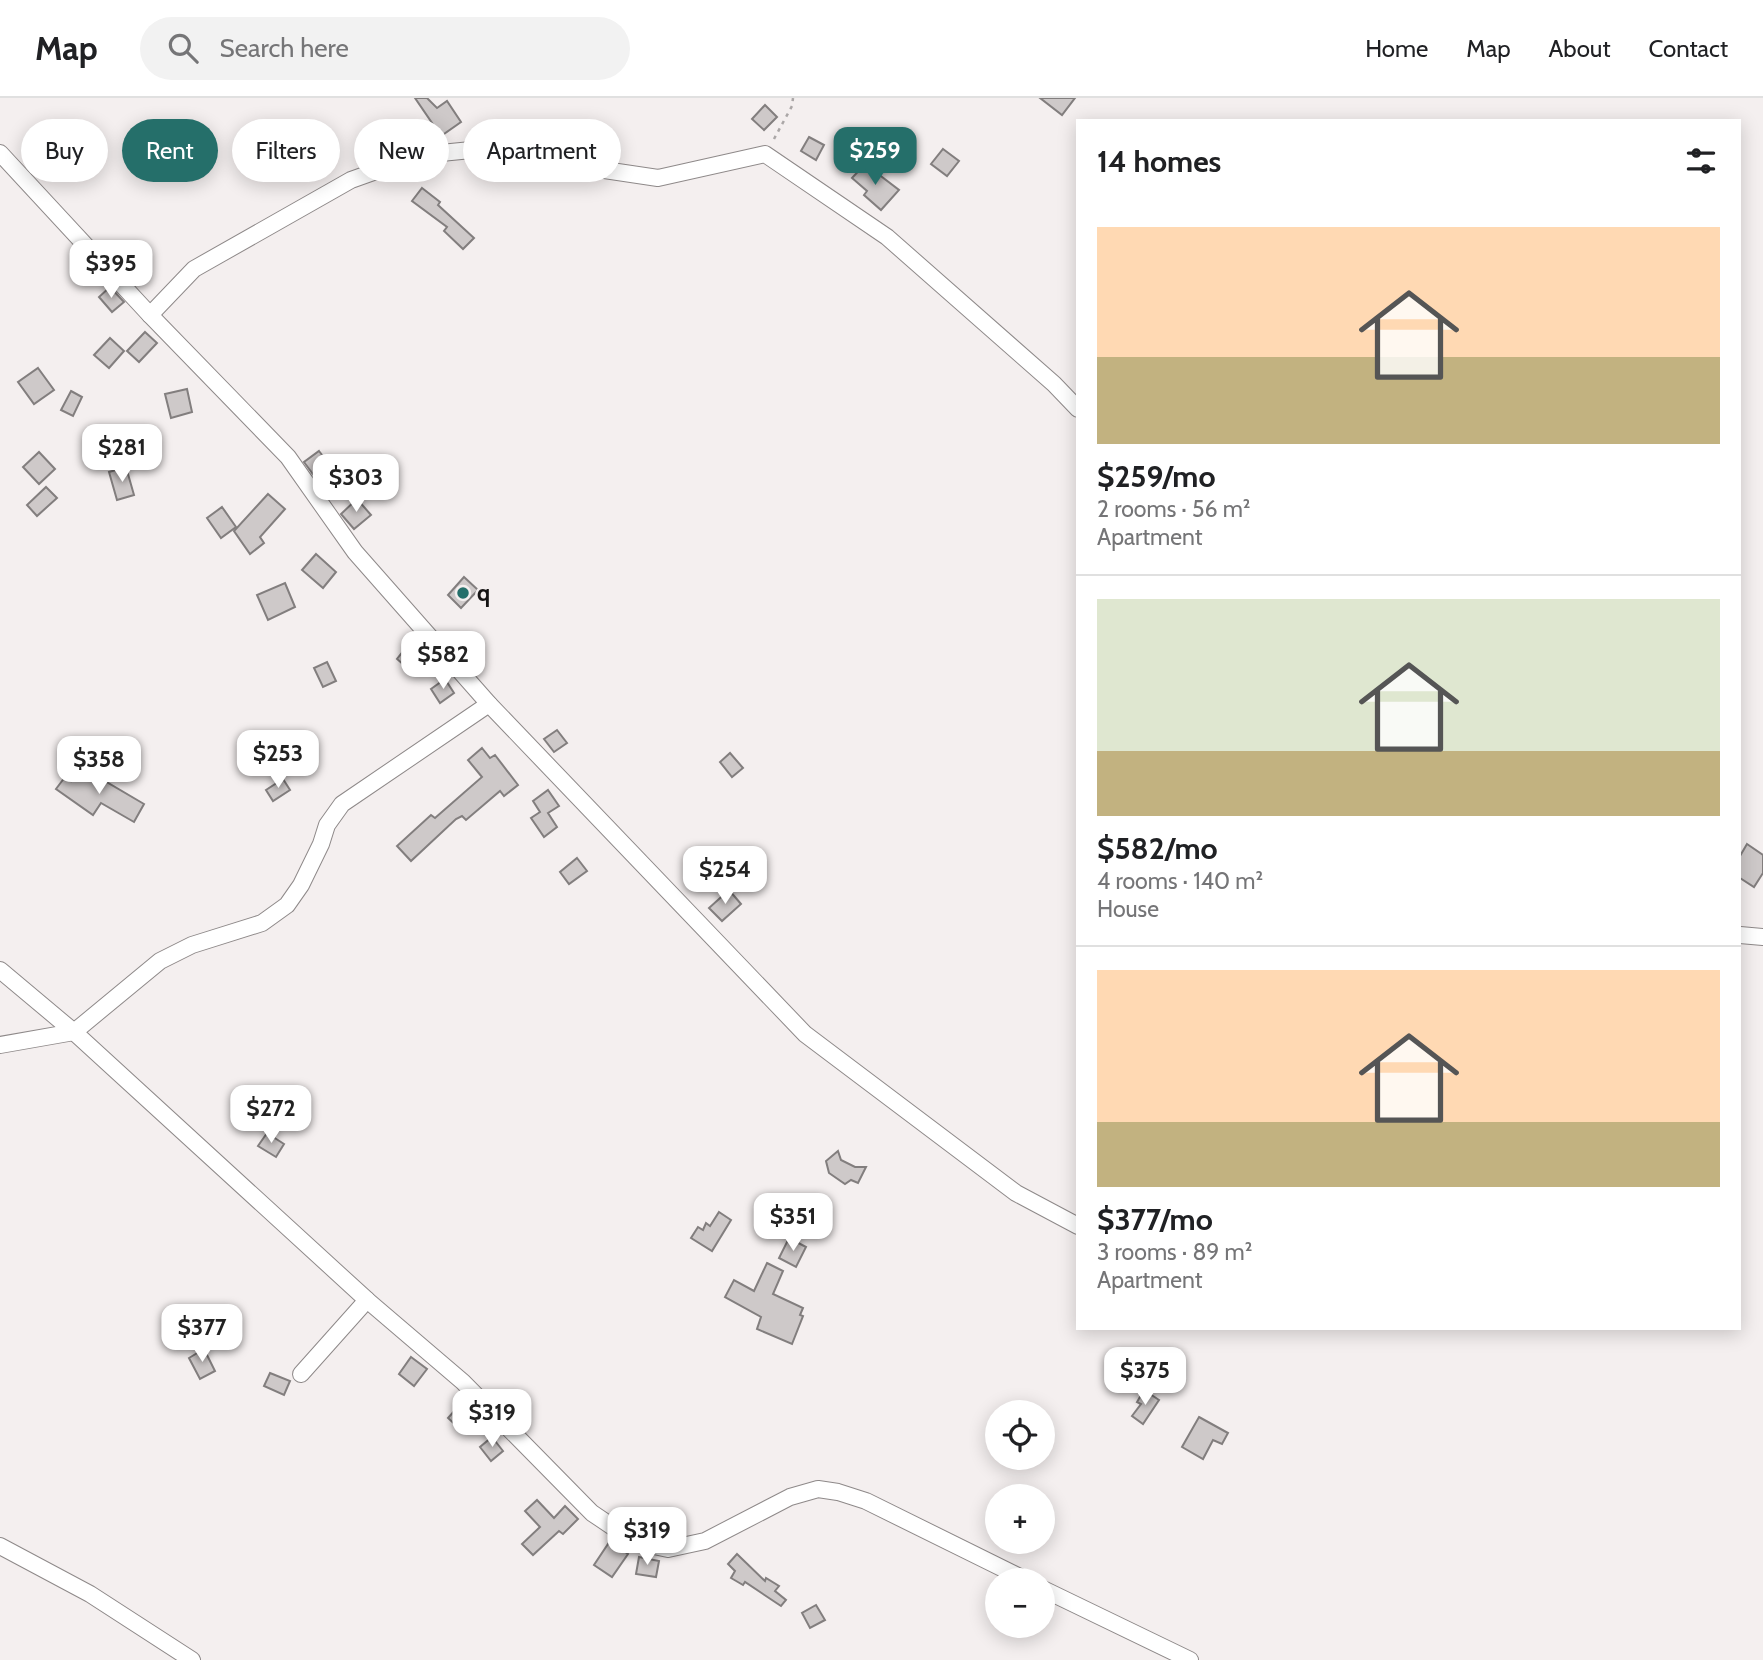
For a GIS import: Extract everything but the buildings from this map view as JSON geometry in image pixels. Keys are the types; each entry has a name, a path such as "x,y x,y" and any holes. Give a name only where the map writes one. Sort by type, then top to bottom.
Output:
{"street":[{"path":"150,315 194,269 351,180 421,155 471,150 658,178 765,154 887,237 1054,384 1076,407"},
{"path":"0,153 150,315 288,457 355,552 489,704 805,1034 1016,1194 1076,1225"},
{"path":"0,1045 74,1032 160,961 192,945 262,923 287,905 301,885 327,825 342,804 489,704"},
{"path":"1741,935 1763,937"},
{"path":"0,970 74,1032 367,1300 463,1382 592,1513 635,1542 668,1549 705,1541 790,1497 818,1489 866,1501 1002,1568"},
{"path":"301,1374 367,1300"},
{"path":"0,1546 90,1594 192,1660"},
{"path":"1055,1594 1190,1660"}],"path":[{"path":"765,154 792,106 793,98"}],"place":[{"name":"q","path":"463,593"}]}
